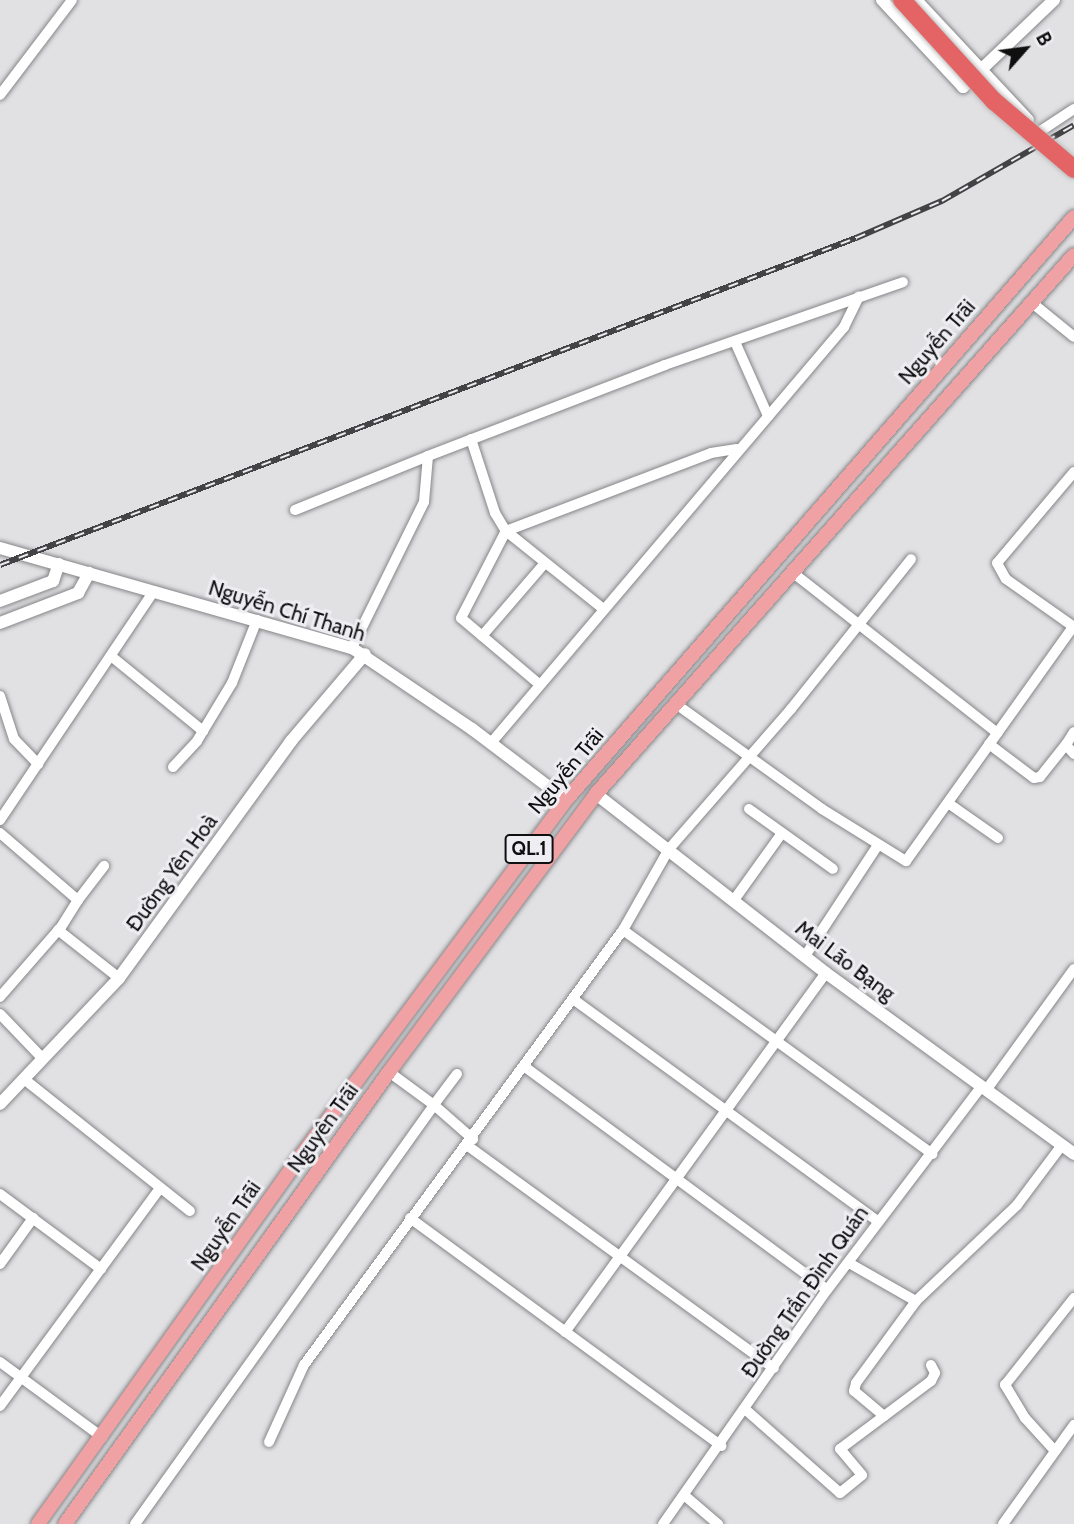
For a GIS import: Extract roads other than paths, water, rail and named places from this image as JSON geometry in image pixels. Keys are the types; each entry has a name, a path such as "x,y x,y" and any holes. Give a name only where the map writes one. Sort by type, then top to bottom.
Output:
{"highway":[{"path":"902,0 994,101 1074,169"}],"main road":[{"name":"Nguyễn Trãi","path":"38,1524 300,1157 566,800 1074,217"},
{"name":"Nguyễn Trãi","path":"596,794 1074,255"},
{"path":"566,800 596,794"},
{"name":"Nguyên Trãi","path":"65,1524 389,1072 596,794"}],"street":[{"path":"0,94 72,0"},
{"path":"882,0 959,85 969,85 1054,0"},
{"path":"916,0 981,73 1040,132 1074,109"},
{"path":"913,36 932,19"},
{"path":"295,510 665,365 736,344 859,296 903,282"},
{"path":"492,743 602,608 844,327 859,296"},
{"path":"1031,302 1074,337"},
{"path":"736,344 768,416"},
{"path":"471,439 495,513 506,531 602,608"},
{"path":"539,684 463,621 461,614 506,531 711,453 737,449"},
{"path":"352,648 424,502 428,456"},
{"path":"676,704 878,845 909,860 1074,627 1006,579 997,563 1074,472"},
{"name":"Nguyễn Chí Thanh","path":"0,548 352,648 365,654 492,743 566,800"},
{"path":"269,1442 304,1365 410,1218 471,1142 623,930 669,849 911,559"},
{"path":"482,636 545,563"},
{"path":"0,601 53,581 59,564"},
{"path":"792,572 997,733"},
{"path":"0,623 78,593 89,573"},
{"path":"0,820 154,591"},
{"path":"173,768 203,731 232,683 257,620"},
{"name":"Đường Yên Hoà","path":"0,1104 119,978 291,741 365,654"},
{"path":"111,656 203,731"},
{"path":"0,696 4,722 14,739 38,764"},
{"path":"989,744 1034,778 1040,777 1074,732"},
{"path":"1066,743 1074,754"},
{"name":"Mai Lão Bạng","path":"596,794 825,973 1074,1154"},
{"path":"947,803 998,838"},
{"path":"749,809 832,869"},
{"path":"0,833 76,893 78,900"},
{"path":"734,900 782,833"},
{"path":"805,956 878,845"},
{"path":"0,997 58,930 104,866"},
{"path":"58,930 119,978"},
{"path":"623,930 933,1154"},
{"name":"Đường Trần Đình Quán","path":"663,1524 721,1446 877,1221 933,1154 1073,971"},
{"path":"565,1332 724,1108 825,973"},
{"path":"573,999 877,1221"},
{"path":"0,1014 43,1059"},
{"path":"525,1068 827,1290"},
{"path":"389,1072 434,1105 471,1142 620,1257 774,1368"},
{"path":"135,1524 457,1074"},
{"path":"24,1079 190,1211"},
{"path":"884,1416 854,1391 856,1382 916,1301 1017,1205 1062,1145"},
{"path":"0,1406 160,1188"},
{"path":"0,1194 101,1269"},
{"path":"0,1264 33,1218"},
{"path":"410,1218 721,1446"},
{"path":"849,1263 916,1301"},
{"path":"1055,1451 1025,1418 1005,1385 1074,1298"},
{"path":"0,1362 102,1437"},
{"path":"746,1410 840,1493 862,1475 840,1448 931,1381 935,1373 931,1365"},
{"path":"1003,1524 1074,1425"},
{"path":"684,1495 718,1524"}],"railway":[{"path":"0,565 856,238 942,201 1074,125"}]}
